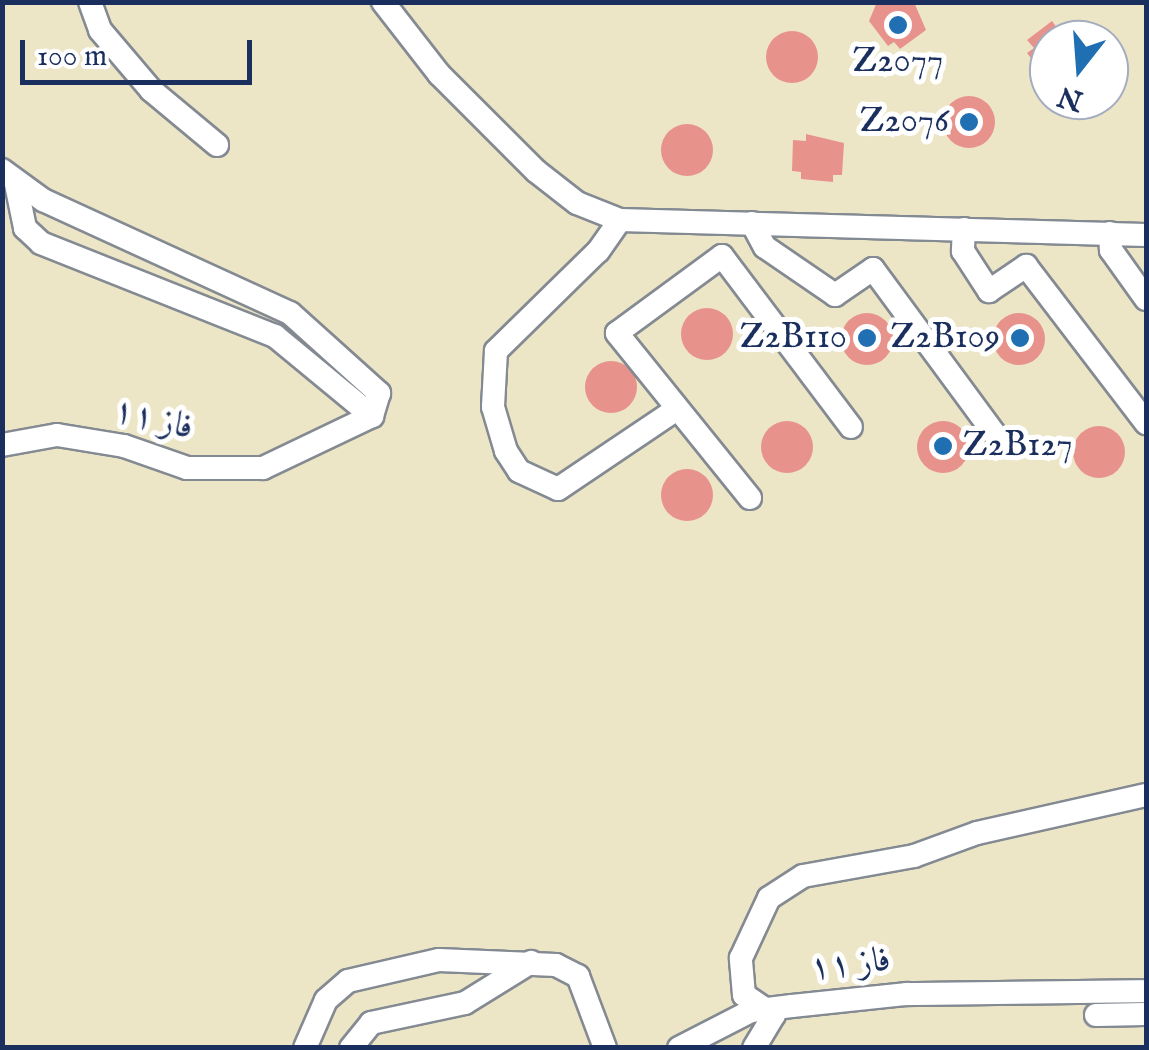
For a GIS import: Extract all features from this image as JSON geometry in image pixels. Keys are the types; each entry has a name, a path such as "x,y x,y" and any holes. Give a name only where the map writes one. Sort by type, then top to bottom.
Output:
{"street":[{"path":"90,2 100,30 151,90 218,145"},
{"path":"383,2 439,74 536,171 576,203 620,220 1146,235"},
{"path":"9,177 290,313 380,392 372,416 275,336 41,243 17,210 9,177"},
{"path":"620,220 598,251 496,351 493,407 506,451 519,471 558,489 677,410"},
{"path":"752,223 764,248 835,295 873,269 997,437"},
{"path":"964,229 962,251 989,291 1026,266 1146,423"},
{"path":"1110,233 1111,250 1146,299"},
{"path":"750,498 616,333 722,256 851,427"},
{"name":"فاز ۱۱","path":"2,445 57,435 124,446 187,468 263,468 372,416"},
{"path":"754,1048 774,1024 774,1015 744,995 740,958 769,898 803,876 914,856 978,832 1146,795"},
{"path":"305,1048 326,1000 348,982 439,960 531,962 578,976 606,1048"},
{"path":"351,1048 371,1022 465,1004 531,962"},
{"name":"فاز ۱۱","path":"679,1048 727,1021 764,1010 907,994 1146,991"},
{"path":"1096,1015 1146,1014"}],"building":[{"name":"Z2077","path":"877,2 914,2 926,30 900,49 894,42 888,46 869,21"},
{"path":"792,31 810,39 818,57 810,75 792,83 774,75 766,57 774,39"},
{"name":"Z2076","path":"969,96 987,104 995,122 987,140 969,148 951,140 943,122 951,104"},
{"path":"687,124 705,132 713,150 705,168 687,176 669,168 661,150 669,132"},
{"path":"806,134 844,143 842,175 833,175 833,182 801,179 801,172 792,171 793,140 806,141"},
{"path":"707,308 725,316 733,334 725,352 707,360 689,352 681,334 689,316"},
{"name":"Z2B110","path":"867,313 885,321 893,339 885,357 867,365 849,357 841,339 849,321"},
{"name":"Z2B109","path":"1019,313 1037,321 1045,339 1037,357 1019,365 1001,357 993,339 1001,321"},
{"path":"611,361 629,369 637,387 629,405 611,413 593,405 585,387 593,369"},
{"path":"787,421 805,429 813,447 805,465 787,473 769,465 761,447 769,429"},
{"name":"Z2B127","path":"943,421 961,429 969,447 961,465 943,473 925,465 917,447 925,429"},
{"path":"1099,426 1117,434 1125,452 1117,470 1099,478 1081,470 1073,452 1081,434"},
{"path":"687,469 705,477 713,495 705,513 687,521 669,513 661,495 669,477"}],"place":[{"name":"Z2077","path":"898,25"},
{"name":"Z2076","path":"969,122"},
{"name":"Z2B110","path":"867,338"},
{"name":"Z2B109","path":"1020,338"},
{"name":"Z2B127","path":"943,446"}]}
